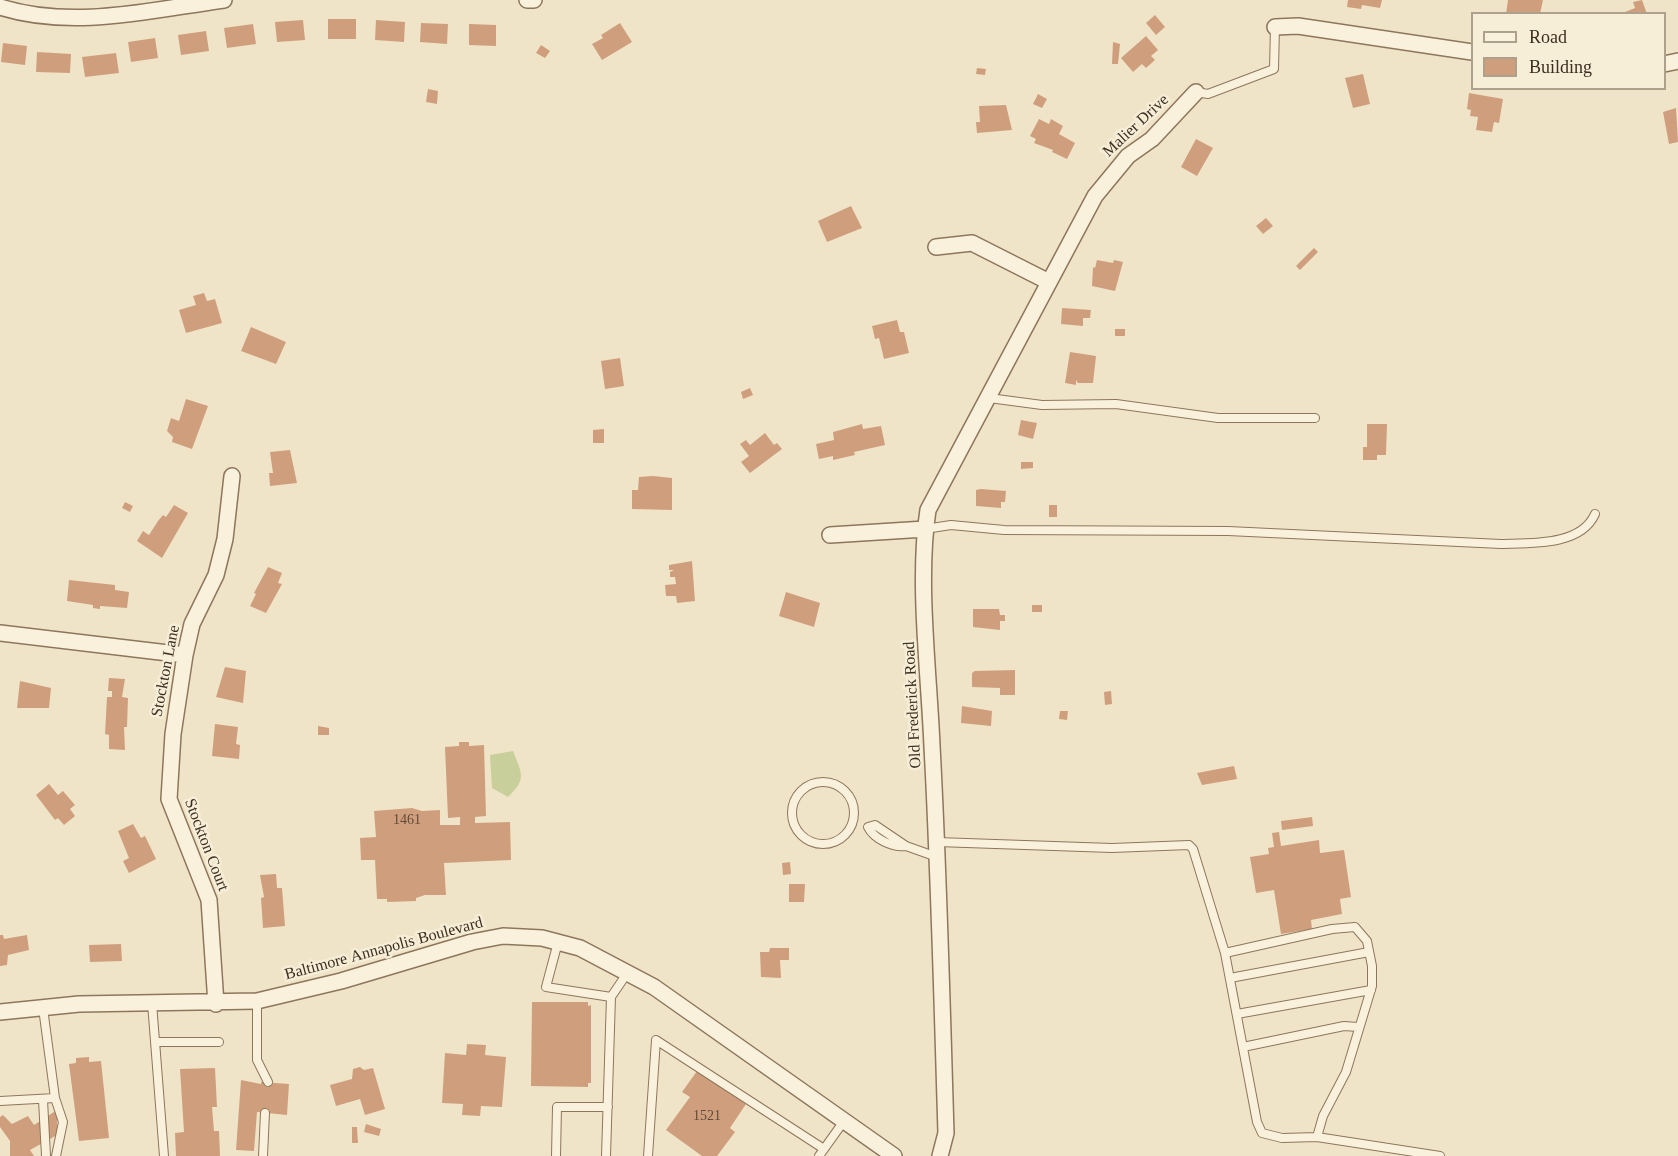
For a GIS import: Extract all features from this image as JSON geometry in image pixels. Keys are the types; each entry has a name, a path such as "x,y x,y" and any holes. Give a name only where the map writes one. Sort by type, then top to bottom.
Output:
{"street":[{"path":"0,7 29,16 108,18 216,0"},
{"path":"527,0 534,0"},
{"path":"1275,27 1298,26 1471,52"},
{"name":"Malier Drive","path":"1049,282 1095,196 1112,173 1128,156 1152,139 1196,92"},
{"path":"936,247 972,243 1049,282"},
{"name":"Old Frederick Road","path":"940,1156 946,1133 925,529 928,510 935,492 989,398 1049,282"},
{"name":"Stockton Lane","path":"172,734 192,624 216,575 225,539 232,476"},
{"path":"830,535 925,529"},
{"path":"0,633 185,656"},
{"name":"Stockton Court","path":"172,734 169,799 209,900 216,1004"},
{"name":"Baltimore Annapolis Boulevard","path":"0,1012 152,1003 216,1004 257,1001 341,981 472,942 524,936 580,948 662,992 894,1156"}],"lane":[{"path":"1196,92 1208,94 1274,69 1275,27"},
{"path":"989,398 1042,405 1116,404 1218,418 1315,418"},
{"path":"925,529 951,525 1004,530 1228,531 1501,544 1565,537 1584,528 1595,514"},
{"path":"821,782 831,782 840,786 852,801 853,821 841,838 821,844 802,836 796,828 792,807 802,789 821,782"},
{"path":"853,821 868,827 875,825 902,840 906,846 937,849 1189,845 1193,849 1225,953 1257,1122 1262,1133 1282,1138 1317,1137 1440,1156"},
{"path":"1225,953 1332,929 1355,927 1367,941 1372,966 1371,990 1346,1072 1323,1116 1317,1137"},
{"path":"558,942 546,987 611,997"},
{"path":"1230,978 1369,952"},
{"path":"606,1156 611,997 628,972"},
{"path":"1237,1014 1371,990"},
{"path":"257,1001 257,1060 268,1082"},
{"path":"152,1003 164,1156"},
{"path":"43,1008 55,1098 63,1122 56,1156"},
{"path":"1243,1047 1344,1026 1358,1027"},
{"path":"648,1156 656,1040 824,1149"},
{"path":"155,1042 219,1042"},
{"path":"0,1101 55,1098"},
{"path":"43,1100 46,1156"},
{"path":"556,1156 557,1107 608,1107"},
{"path":"263,1156 265,1113"},
{"path":"819,1156 844,1121"}],"green space":[{"path":"513,751 521,776 518,785 508,797 492,788 490,755"}],"building":[{"path":"1348,0 1382,0 1380,8 1362,5 1361,9 1347,7"},
{"path":"1508,0 1543,0 1540,12 1506,12"},
{"path":"1642,0 1646,12 1625,12 1635,8 1633,2"},
{"path":"1155,15 1165,27 1156,35 1146,23"},
{"path":"328,19 356,19 356,39 328,39"},
{"path":"303,20 305,40 277,42 275,22"},
{"path":"376,20 405,22 404,42 375,40"},
{"path":"421,23 448,24 447,44 420,42"},
{"path":"620,23 632,42 602,60 592,44 603,38 601,35"},
{"path":"253,24 256,44 227,48 224,28"},
{"path":"469,24 496,25 496,46 469,45"},
{"path":"206,31 209,51 181,55 178,35"},
{"path":"1146,36 1158,50 1151,56 1155,60 1146,68 1142,64 1133,72 1121,58"},
{"path":"155,38 158,58 131,62 128,42"},
{"path":"1113,42 1120,44 1118,64 1112,64"},
{"path":"3,43 27,46 25,65 1,62"},
{"path":"541,45 550,51 545,58 536,53"},
{"path":"37,52 71,54 70,73 36,72"},
{"path":"116,53 119,73 85,77 82,57"},
{"path":"977,68 986,69 985,75 976,74"},
{"path":"1363,74 1370,104 1353,108 1345,78"},
{"path":"428,89 438,91 437,104 426,102"},
{"path":"1469,93 1503,99 1499,123 1494,122 1492,132 1476,130 1478,117 1470,116 1471,110 1467,109"},
{"path":"1038,94 1047,99 1042,108 1033,104"},
{"path":"1006,105 1012,130 977,133 976,122 980,122 979,106"},
{"path":"1676,108 1678,142 1669,144 1663,112"},
{"path":"1039,119 1049,124 1051,119 1063,126 1059,134 1075,143 1067,159 1052,152 1053,150 1034,143 1036,139 1030,136"},
{"path":"1196,139 1213,148 1197,176 1181,167"},
{"path":"851,206 862,228 827,242 818,221"},
{"path":"1266,218 1273,226 1263,234 1256,226"},
{"path":"1314,248 1318,252 1300,270 1296,266"},
{"path":"1097,260 1123,262 1115,291 1092,286 1093,267 1095,268"},
{"path":"204,293 207,301 215,299 222,323 186,333 179,310 196,305 193,296"},
{"path":"1062,308 1091,310 1090,318 1083,318 1083,326 1061,324"},
{"path":"897,320 900,332 904,332 909,353 884,359 879,338 875,339 872,326"},
{"path":"251,327 286,342 276,364 241,351"},
{"path":"1115,329 1125,329 1125,336 1115,336"},
{"path":"1070,352 1096,356 1093,383 1078,383 1076,380 1076,385 1065,383"},
{"path":"620,358 624,386 605,389 601,361"},
{"path":"750,388 753,395 743,399 741,392"},
{"path":"186,399 208,406 192,449 172,442 173,437 167,431 171,418 179,421"},
{"path":"1021,420 1037,423 1033,439 1018,435"},
{"path":"862,424 863,429 881,426 885,445 854,452 855,455 833,460 833,456 819,459 816,444 834,440 833,432"},
{"path":"1367,424 1387,424 1386,455 1377,455 1377,460 1363,460 1363,447 1367,447"},
{"path":"604,429 604,443 593,443 593,430"},
{"path":"765,433 774,445 777,443 782,449 750,473 741,462 749,456 740,444 746,440 750,445"},
{"path":"290,450 297,483 270,486 269,473 273,473 270,452"},
{"path":"1021,462 1033,462 1033,468 1021,469"},
{"path":"639,477 672,478 672,510 632,509 632,490 638,490"},
{"path":"976,490 1006,491 1005,502 1001,502 1001,508 976,506"},
{"path":"125,502 133,506 130,512 122,508"},
{"path":"174,505 188,513 162,558 137,541 143,531 149,535 163,515 166,517"},
{"path":"1049,505 1057,505 1057,517 1049,517"},
{"path":"692,561 695,601 677,603 676,596 666,596 665,585 676,584 675,577 670,577 670,572 674,570 669,570 669,565"},
{"path":"268,567 282,573 278,583 282,584 266,613 250,606 256,594 254,593"},
{"path":"69,580 115,585 115,590 129,592 127,608 100,606 100,609 93,608 93,605 67,601"},
{"path":"786,592 820,603 814,627 779,616"},
{"path":"1032,605 1042,605 1042,612 1032,612"},
{"path":"973,609 999,609 1000,615 1005,615 1005,621 1000,621 1000,630 973,627"},
{"path":"225,667 246,671 243,703 216,697"},
{"path":"1015,670 1015,695 1000,695 1000,688 972,687 972,673 975,671"},
{"path":"109,678 125,679 122,697 128,698 127,727 124,727 125,750 109,749 109,735 105,734 107,697 112,697 112,691 108,691"},
{"path":"20,681 51,688 49,708 17,708"},
{"path":"1111,691 1112,704 1105,705 1104,692"},
{"path":"962,706 992,711 991,726 961,723"},
{"path":"1060,711 1068,711 1067,720 1059,719"},
{"path":"215,724 238,727 236,744 240,745 239,759 212,756"},
{"path":"318,726 329,728 329,735 318,735"},
{"path":"459,742 469,742 469,746 484,745 486,816 475,817 475,823 510,822 511,860 444,863 446,895 425,895 416,898 416,901 387,902 387,899 377,899 375,860 361,860 360,838 376,837 374,811 412,808 422,811 440,810 440,825 460,825 460,817 448,818 445,747 459,746"},
{"path":"1234,766 1237,779 1202,785 1197,773"},
{"path":"49,784 58,795 63,791 75,805 70,809 75,816 64,825 58,818 55,820 36,795"},
{"path":"1312,817 1313,826 1282,830 1281,821"},
{"path":"133,824 141,838 145,836 156,859 129,873 123,861 129,858 118,831"},
{"path":"1279,832 1281,846 1319,840 1320,853 1344,850 1351,897 1340,899 1342,914 1311,920 1312,929 1281,934 1274,890 1256,893 1250,857 1269,854 1268,848 1274,847 1272,833"},
{"path":"790,862 791,874 783,875 782,863"},
{"path":"276,874 277,888 282,888 285,926 263,928 261,898 264,897 260,875"},
{"path":"789,884 805,884 804,902 789,902"},
{"path":"0,935 3,935 4,939 27,935 29,950 8,955 7,965 0,966"},
{"path":"121,944 122,961 90,962 89,945"},
{"path":"770,948 789,948 789,960 780,960 781,978 761,977 760,952 769,952"},
{"path":"532,1002 588,1002 588,1006 591,1005 591,1083 588,1083 588,1087 531,1086"},
{"path":"467,1044 486,1045 485,1055 506,1057 502,1107 481,1106 480,1116 462,1115 463,1104 442,1103 445,1053 466,1055"},
{"path":"89,1057 89,1062 101,1061 109,1138 79,1141 69,1064 76,1063 76,1058"},
{"path":"360,1067 364,1070 373,1068 385,1109 365,1115 360,1099 336,1106 330,1085 352,1079 353,1069"},
{"path":"215,1068 217,1107 212,1107 214,1131 219,1131 220,1156 176,1156 175,1133 184,1132 180,1069"},
{"path":"697,1071 746,1104 730,1128 735,1132 717,1156 702,1156 666,1130 690,1097 682,1092"},
{"path":"241,1080 261,1084 261,1082 289,1084 287,1115 257,1112 254,1151 236,1150"},
{"path":"57,1110 57,1135 30,1150 34,1156 10,1156 10,1141 0,1127 0,1117 3,1115 12,1124 28,1116 34,1125"},
{"path":"366,1124 381,1129 379,1136 364,1132"},
{"path":"352,1127 357,1127 358,1143 352,1143"}]}
